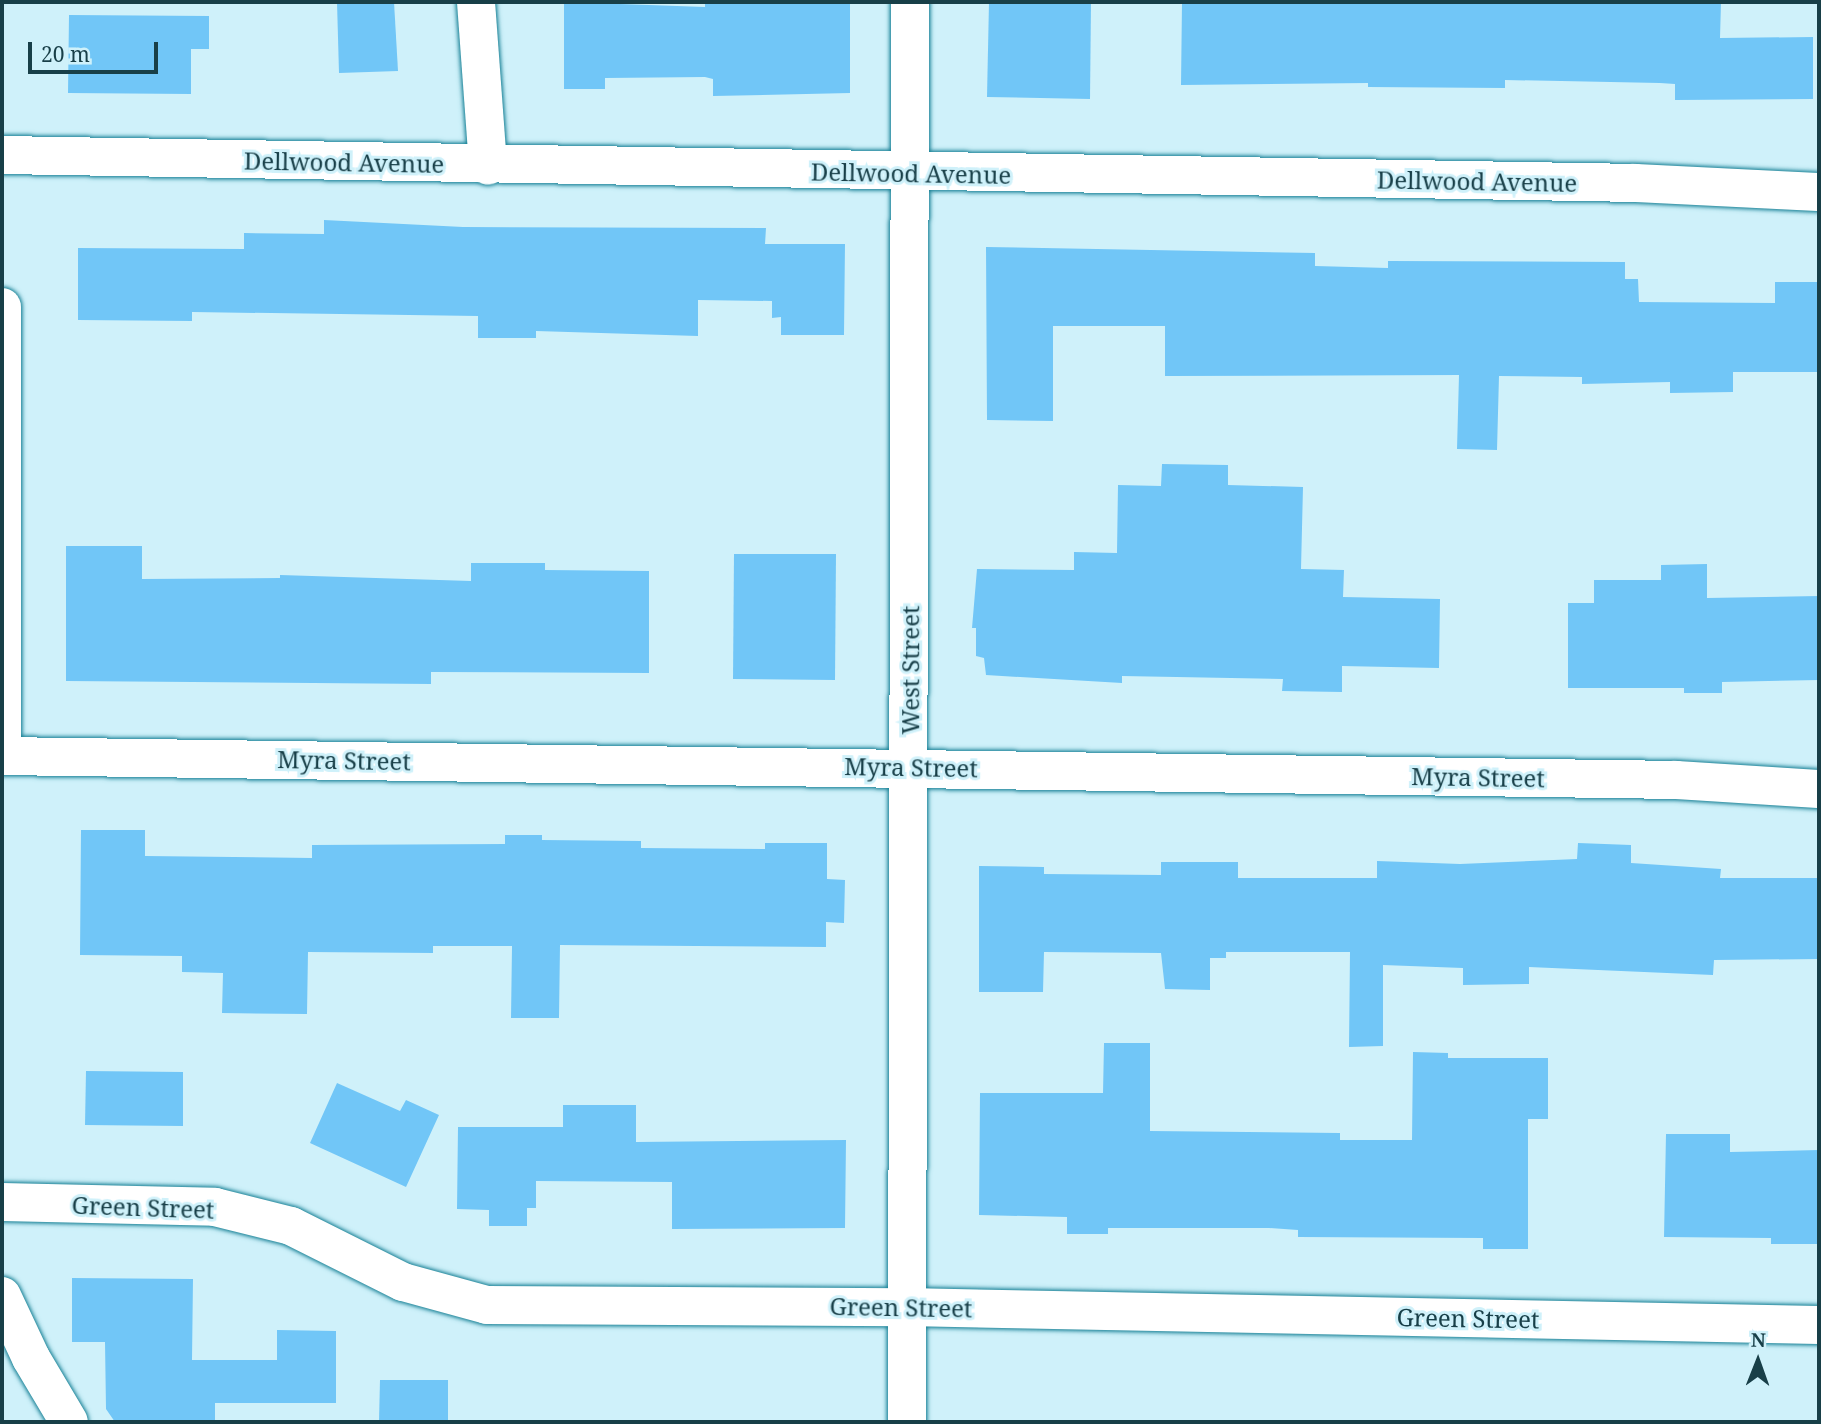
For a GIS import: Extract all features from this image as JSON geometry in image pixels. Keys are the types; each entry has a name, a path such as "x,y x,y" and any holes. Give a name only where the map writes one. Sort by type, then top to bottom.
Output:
{"street":[{"path":"477,2 488,166"},
{"name":"West Street","path":"907,1422 910,2"},
{"name":"Dellwood Avenue","path":"2,155 488,166 1635,183 1819,192"},
{"path":"2,307 2,738"},
{"name":"Myra Street","path":"2,756 1676,780 1819,789"},
{"name":"Green Street","path":"2,1202 215,1207 291,1226 403,1282 488,1305 906,1307 1819,1325"},
{"path":"2,1296 31,1358 69,1422"}],"building":[{"path":"337,2 394,2 398,71 339,73"},
{"path":"564,2 705,7 705,2 850,2 850,93 713,96 713,79 705,77 605,78 605,89 564,89"},
{"path":"989,2 1091,2 1090,99 987,97"},
{"path":"1182,2 1721,2 1720,38 1813,37 1813,99 1675,100 1675,84 1660,83 1505,80 1505,88 1368,87 1368,83 1181,85"},
{"path":"69,15 209,16 209,49 191,49 191,94 68,93"},
{"path":"324,220 463,227 766,228 765,244 845,244 844,335 781,335 781,317 772,318 772,301 698,300 698,336 536,331 536,338 478,338 478,316 192,312 192,321 78,320 78,248 244,249 244,233 324,234"},
{"path":"986,247 1315,253 1315,266 1388,268 1388,261 1625,262 1625,279 1638,279 1639,302 1775,303 1775,282 1819,282 1819,372 1733,372 1733,392 1670,393 1670,382 1582,384 1582,377 1499,376 1497,450 1457,449 1459,375 1165,376 1165,326 1053,326 1053,421 987,420"},
{"path":"1162,464 1228,465 1228,485 1303,487 1301,569 1344,570 1343,597 1440,599 1439,668 1342,666 1342,692 1282,691 1283,679 1122,676 1122,683 986,675 984,658 976,656 976,628 972,628 977,569 1074,570 1074,552 1117,553 1118,485 1161,486"},
{"path":"66,546 142,546 142,579 280,578 280,575 471,581 471,563 545,563 545,570 649,571 649,673 431,672 431,684 66,681"},
{"path":"734,554 836,554 835,680 733,679"},
{"path":"1707,564 1707,598 1819,596 1819,680 1722,682 1722,693 1684,693 1684,688 1568,688 1568,603 1594,603 1594,580 1661,580 1661,565"},
{"path":"81,830 145,830 145,856 312,858 312,845 505,844 505,835 542,835 542,840 641,841 641,848 765,849 765,843 827,843 827,879 845,880 844,923 826,922 826,947 560,945 559,1018 511,1018 512,946 433,946 433,953 308,952 307,1014 222,1013 223,973 182,972 182,956 80,955"},
{"path":"1578,843 1631,845 1631,863 1721,869 1720,878 1819,878 1819,959 1714,960 1713,975 1529,967 1529,984 1463,985 1463,968 1383,965 1383,1046 1349,1047 1350,952 1226,952 1226,958 1210,958 1210,990 1165,989 1161,953 1044,952 1043,992 979,992 979,866 1044,867 1044,874 1161,875 1161,862 1238,862 1238,878 1377,878 1377,861 1460,864 1577,859"},
{"path":"1104,1043 1150,1043 1150,1131 1340,1133 1340,1140 1412,1140 1413,1052 1448,1053 1448,1058 1548,1058 1548,1119 1528,1119 1528,1249 1483,1249 1483,1238 1298,1237 1298,1230 1269,1228 1108,1228 1108,1234 1067,1234 1067,1217 979,1215 980,1093 1103,1093"},
{"path":"86,1071 183,1072 183,1126 85,1125"},
{"path":"337,1083 400,1111 406,1100 439,1115 406,1187 310,1143"},
{"path":"563,1105 636,1105 636,1142 846,1140 845,1228 672,1229 672,1182 536,1181 536,1208 527,1208 527,1226 489,1226 489,1210 457,1209 458,1127 563,1127"},
{"path":"1666,1134 1730,1134 1730,1152 1819,1150 1819,1244 1771,1244 1771,1238 1664,1237"},
{"path":"72,1278 193,1279 192,1360 277,1360 277,1330 336,1331 336,1403 215,1403 215,1422 115,1422 106,1409 105,1342 72,1342"},
{"path":"380,1380 448,1380 448,1422 379,1422"}]}
